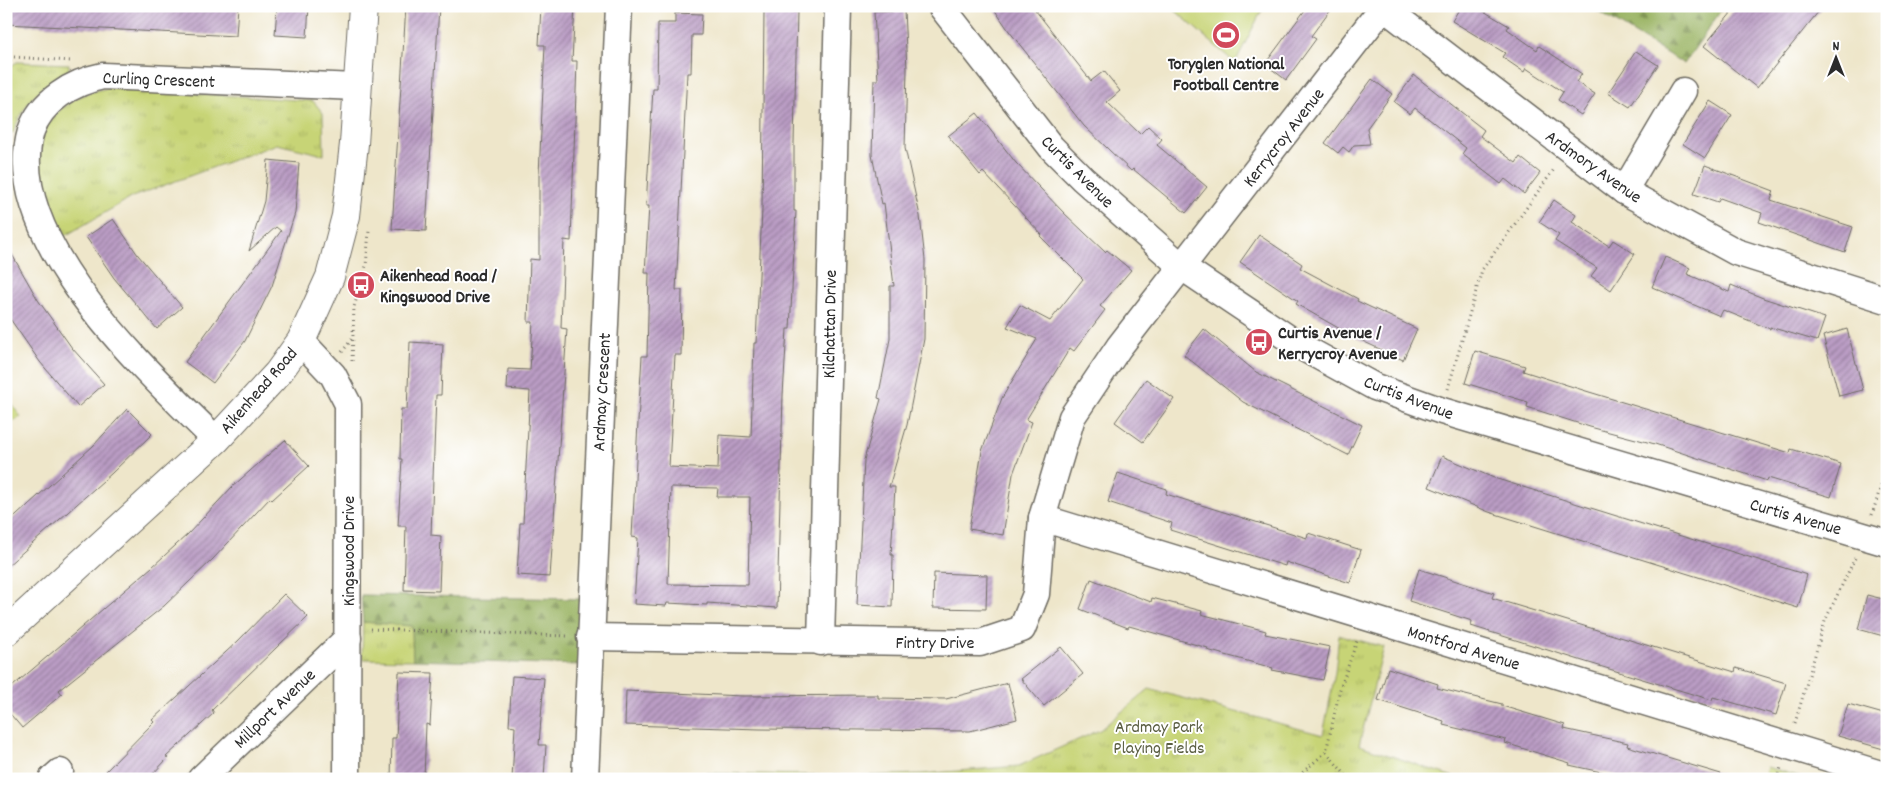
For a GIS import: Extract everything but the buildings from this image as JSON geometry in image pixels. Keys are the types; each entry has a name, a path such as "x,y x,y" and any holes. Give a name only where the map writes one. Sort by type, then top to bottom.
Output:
{"main road":[{"name":"Aikenhead Road","path":"6,632 216,440 278,374 300,341 330,277 343,231 350,186 363,6"}],"street":[{"name":"Ardmay Crescent","path":"585,779 619,6"},
{"name":"Kilchattan Drive","path":"821,642 838,6"},
{"name":"Curtis Avenue","path":"941,6 1050,147 1083,179 1182,267 1300,346 1366,383 1442,411 1876,539"},
{"name":"Kerrycroy Avenue","path":"1182,267 1383,7"},
{"name":"Ardmory Avenue","path":"1383,7 1624,191 1736,252 1887,300"},
{"name":"Curling Crescent","path":"216,440 145,369 82,299 67,278 41,228 28,188 25,155 33,125 42,111 60,94 88,79 103,76 356,87"},
{"path":"1624,191 1683,91"},
{"name":"Fintry Drive","path":"590,637 980,643 1022,629 1036,594 1042,518 1072,417 1119,347 1182,267"},
{"name":"Kingswood Drive","path":"300,341 333,375 348,404 347,779"},
{"name":"Montford Avenue","path":"1042,518 1887,776"},
{"name":"Millport Avenue","path":"201,779 348,638"}],"path":[{"path":"6,63 14,58 73,61"},
{"path":"1442,411 1482,270 1568,149"},
{"path":"1788,745 1825,621 1876,539 1887,466"},
{"path":"1295,779 1326,752 1340,689 1366,618"},
{"path":"394,630 590,637"},
{"path":"1326,752 1349,779"}],"green space":[{"name":"Toryglen National Football Centre","path":"1170,6 1264,6 1235,63"},
{"path":"1589,6 1724,6 1684,64"},
{"path":"17,62 69,64 69,70 42,88 22,112 13,133 6,133 6,69"},
{"path":"110,88 313,101 323,113 324,155 277,144 132,197 63,237 45,200 41,187 38,151 43,135 51,121 62,109 76,99 92,92"},
{"path":"6,396 21,417 6,426"},
{"path":"361,595 582,599 581,665 413,660 412,626 363,622"},
{"path":"363,622 412,626 413,660 362,659"},
{"name":"Ardmay Park Playing Fields","path":"1339,635 1384,647 1359,745 1459,779 705,779 706,773 859,776 922,774 1019,766 1100,730 1149,689 1323,735 1335,673"},
{"path":"1767,767 1808,779 1764,779"}],"place":[{"name":"Toryglen National Football Centre","path":"1226,35"},
{"name":"Aikenhead Road / Kingswood Drive","path":"361,285"},
{"name":"Curtis Avenue / Kerrycroy Avenue","path":"1259,342"}]}
